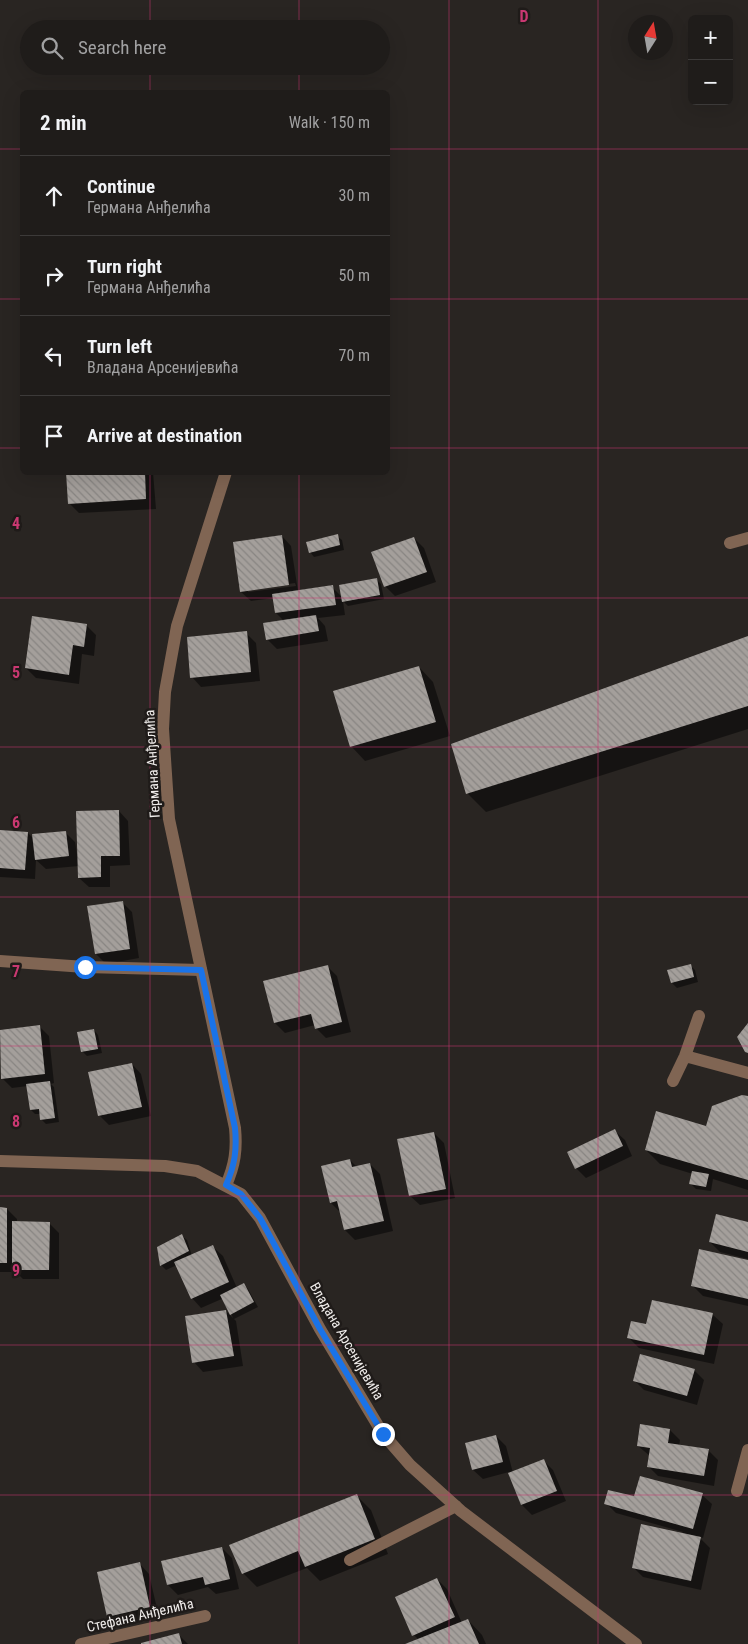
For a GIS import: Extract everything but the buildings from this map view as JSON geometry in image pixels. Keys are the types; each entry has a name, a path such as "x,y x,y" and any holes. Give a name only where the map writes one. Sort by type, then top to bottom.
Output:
{"street":[{"name":"Германа Анђелића","path":"225,475 177,626 165,692 163,720 169,818 236,1137 235,1163 226,1185"},
{"path":"730,543 748,538"},
{"path":"0,961 85,967 201,970"},
{"path":"673,1081 685,1056 699,1016"},
{"path":"685,1056 748,1073"},
{"name":"Владана Арсенијевића","path":"0,1161 165,1166 197,1171 241,1194 260,1218 320,1329 383,1434 410,1465 456,1506 636,1644"},
{"path":"737,1491 748,1450"},
{"path":"350,1560 456,1506"},
{"name":"Стефана Анђелића","path":"81,1644 205,1616"}],"route":[{"path":"85,967 201,970 235,1128 237,1146 235,1163 226,1185 241,1194 260,1218 320,1329 383,1434"}]}
